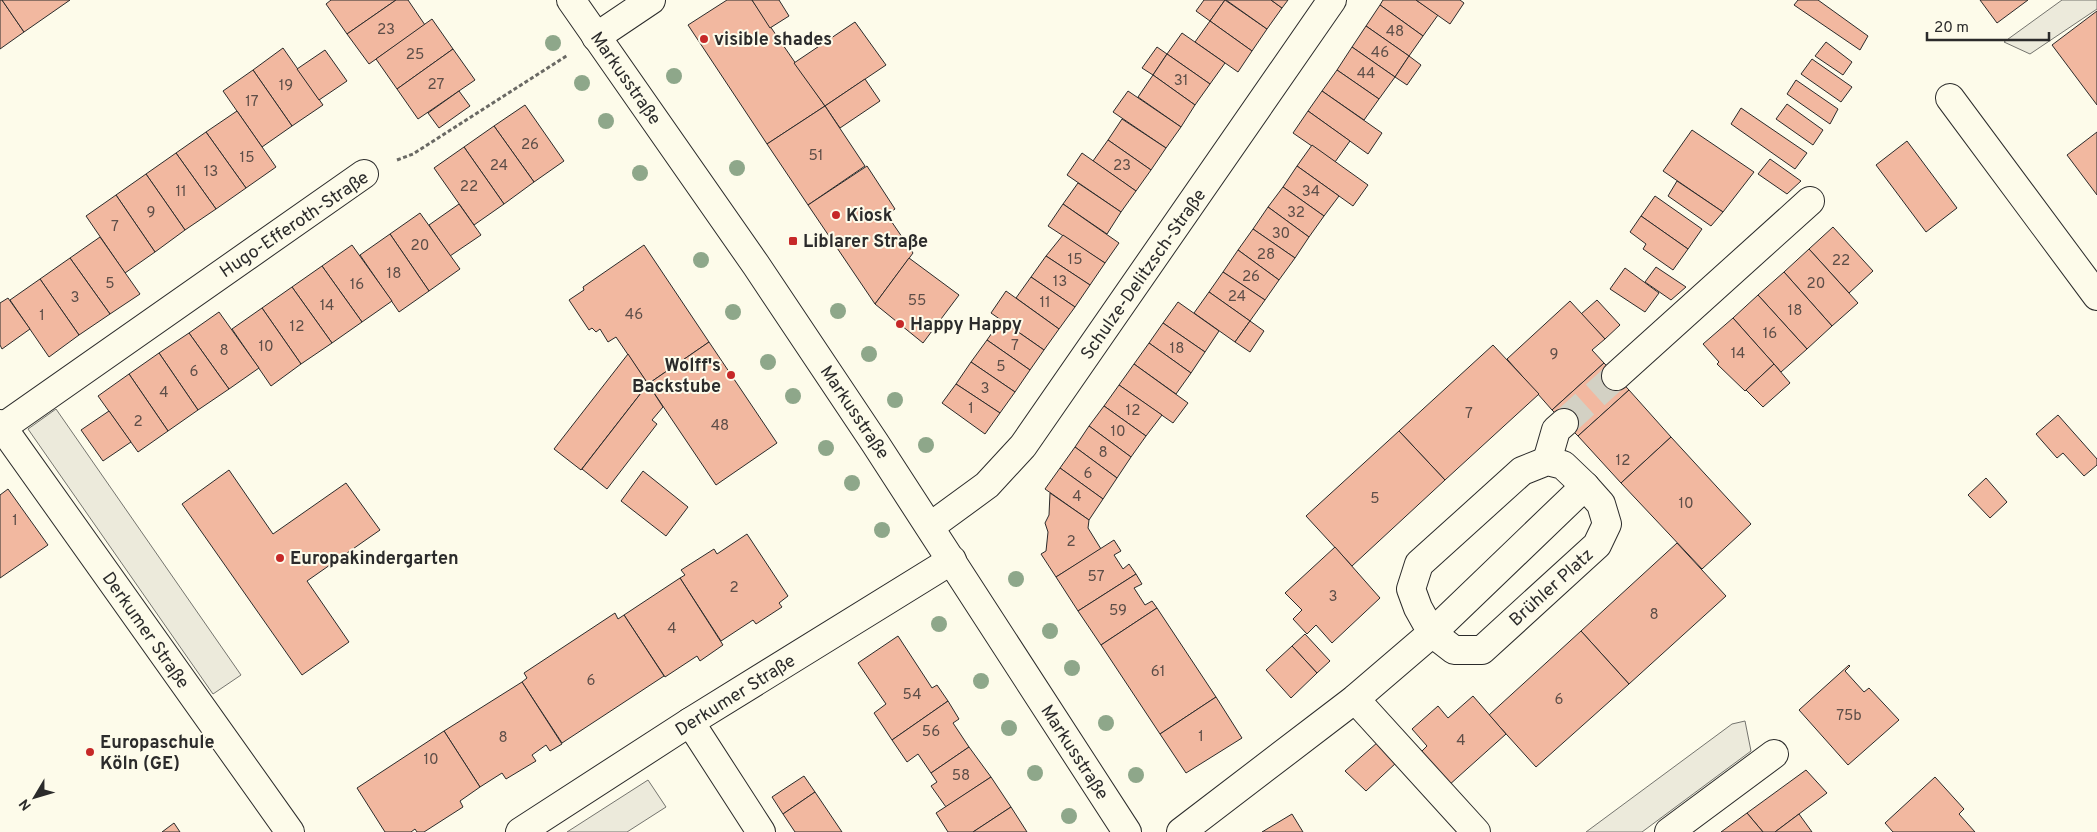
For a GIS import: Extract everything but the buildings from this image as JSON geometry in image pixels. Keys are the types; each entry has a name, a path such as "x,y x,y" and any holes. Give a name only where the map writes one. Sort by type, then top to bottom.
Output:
{"street":[{"name":"Markusstraße","path":"571,0 756,265 931,526 1127,832"},
{"path":"596,37 651,0"},
{"name":"Schulze-Delitzsch-Straße","path":"931,526 987,485 1023,446 1332,0"},
{"path":"1950,98 2097,296"},
{"name":"Hugo-Efferoth-Straße","path":"1,427 364,174"},
{"path":"1616,376 1810,201"},
{"path":"1547,461 1556,430 1564,423"},
{"name":"Derkumer Straße","path":"1,427 290,832"},
{"name":"Brühler Platz","path":"1547,461 1563,464 1585,486 1601,504 1608,524 1597,546 1482,650 1454,650 1432,633 1418,608 1411,589 1419,564 1522,471 1547,461"},
{"path":"1181,832 1355,699 1432,633 1585,486"},
{"name":"Derkumer Straße","path":"520,832 690,722 952,560"},
{"path":"1355,699 1476,832"},
{"path":"690,722 761,832"},
{"path":"1669,832 1774,754"}],"path":[{"name":"Hugo-Efferoth-Straße","path":"364,174 413,154 596,37"}],"shaded area":[{"path":"2062,0 2097,0 2097,9 2030,54 2004,42"},
{"path":"56,409 241,675 213,694 28,429"},
{"path":"1745,721 1751,751 1642,832 1586,832 1732,724"},
{"path":"648,780 666,807 627,832 567,832"}],"tunnel":[{"path":"1564,423 1616,376"}],"place":[{"name":"visible shades","path":"704,39"},
{"name":"Kiosk","path":"836,215"},
{"name":"Liblarer Straße","path":"793,241"},
{"name":"Happy Happy","path":"900,324"},
{"name":"Wolff's Backstube","path":"731,375"},
{"name":"Europakindergarten","path":"280,558"},
{"name":"Europaschule Köln (GE)","path":"90,752"}]}
